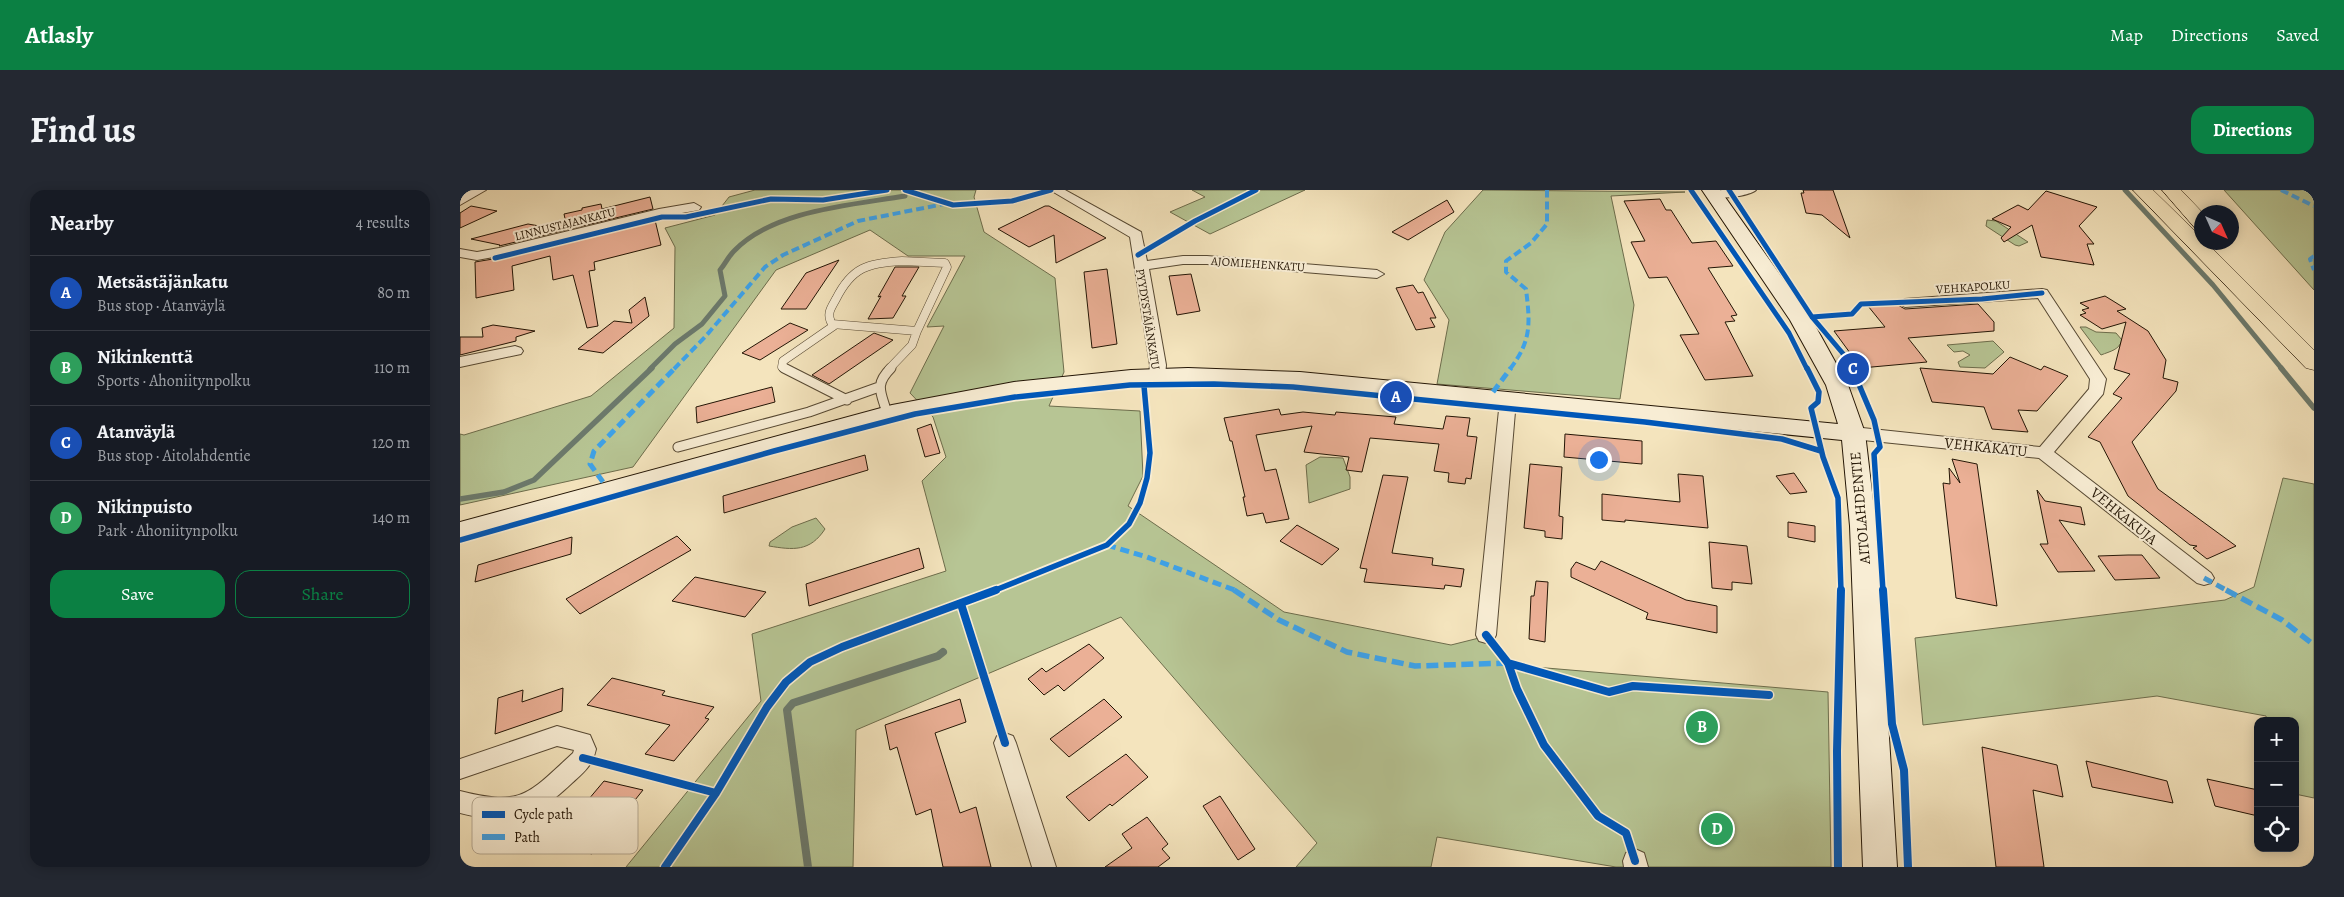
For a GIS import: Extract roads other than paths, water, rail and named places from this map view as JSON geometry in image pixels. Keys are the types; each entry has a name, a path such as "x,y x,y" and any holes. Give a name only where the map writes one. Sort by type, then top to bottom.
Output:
{"highway":[{"path":"2142,190 2314,363"},
{"path":"2171,190 2194,215"},
{"path":"2225,250 2273,308 2296,344"}],"street":[{"path":"460,201 481,190"},
{"name":"PYYDYSTÄJÄNKATU","path":"1056,190 1131,230 1136,235 1158,365 1157,376"},
{"path":"1712,192 1750,190"},
{"name":"AITOLAHDENTIE","path":"1712,192 1801,320 1837,385 1853,433 1864,526 1880,867"},
{"name":"LINNUSTAJANKATU","path":"460,253 477,256 499,252 658,213 694,207"},
{"name":"AJOMIEHENKATU","path":"1140,266 1183,260 1207,260 1377,274"},
{"name":"VEHKAKATU","path":"1853,433 2044,453 2097,390 2098,379 2042,293"},
{"name":"VEHKAPOLKU","path":"1905,303 2042,293"},
{"path":"460,362 515,351"},
{"path":"460,531 887,413 973,395 1050,384 1157,376 1244,376 1300,379 1853,433"},
{"path":"1486,635 1508,400"},
{"name":"VEHKAKUJA","path":"2044,453 2204,578"},
{"path":"460,769 557,736 582,742 585,749 583,758 539,797"},
{"path":"1006,743 1044,867"},
{"path":"460,802 472,806"}],"lane":[{"path":"887,413 879,387 881,378 912,345 946,267 945,263 938,261 881,263 859,269 846,280 828,313 828,319 835,325 917,331"},
{"path":"835,325 783,361 782,367 787,372 847,400"},
{"path":"678,447 847,400 879,387"}],"waterway":[{"path":"2125,190 2213,285 2282,369"},
{"path":"650,369 675,344 702,324 725,296 720,270 734,251 750,237 770,226 791,218 838,207 905,196"},
{"path":"460,499 504,492 534,480 652,368"},
{"path":"2281,368 2314,408"},
{"path":"808,867 787,710 793,703 938,656 943,652"}],"place":[{"name":"Atanväylä","path":"1853,369"},
{"name":"Metsästäjänkatu","path":"1396,397"},
{"name":"Nikinkenttä","path":"1702,727"},
{"name":"Nikinpuisto","path":"1717,829"}]}
